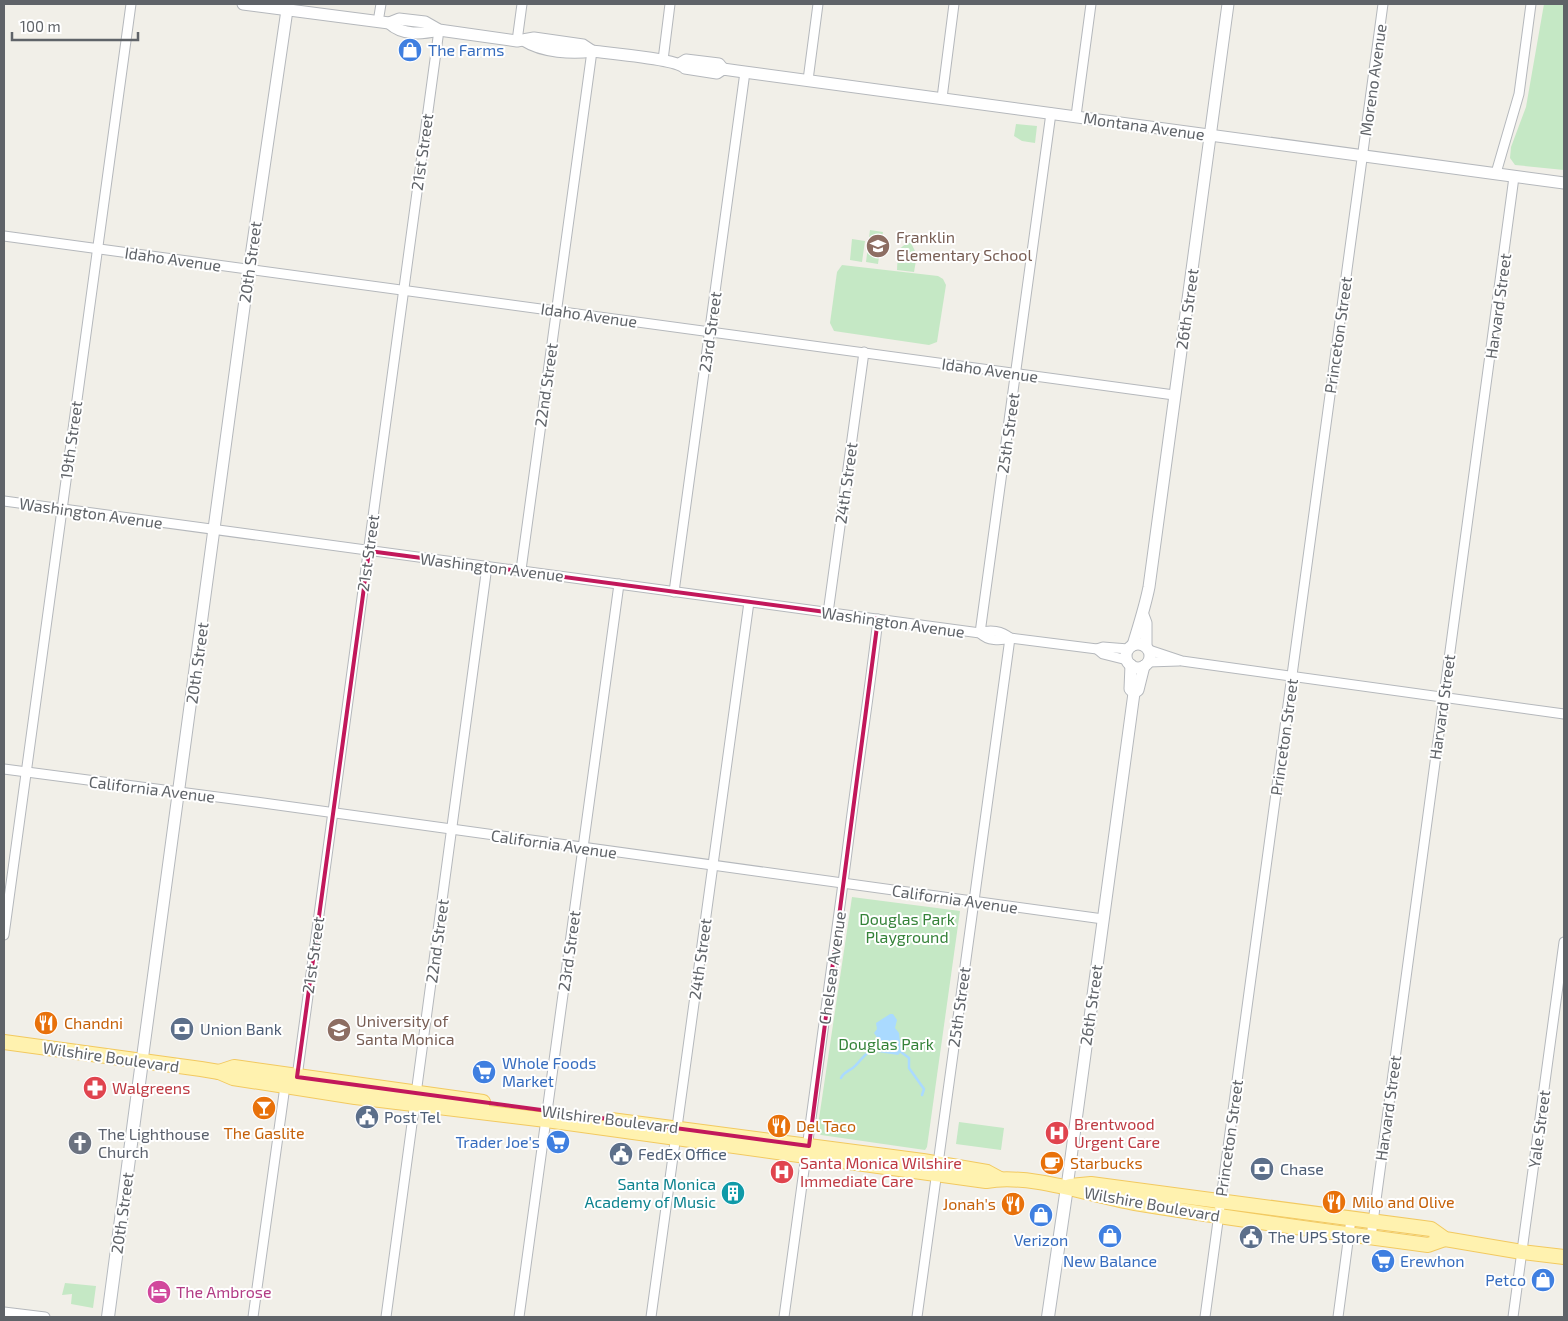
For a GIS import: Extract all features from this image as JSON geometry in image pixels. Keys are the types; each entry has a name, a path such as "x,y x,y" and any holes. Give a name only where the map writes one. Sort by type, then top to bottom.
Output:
{"main road":[{"name":"Wilshire Boulevard","path":"4,1042 219,1072 233,1078 280,1085 416,1098 938,1168 986,1182 1000,1179 1067,1187 1101,1197 1220,1210 1351,1219 1431,1229 1445,1239 1564,1257"},
{"name":"20th Street","path":"108,1317 142,1061"},
{"name":"Wilshire Boulevard","path":"219,1072 234,1067 416,1098"},
{"path":"280,1085 279,1080 292,1082 297,1077"},
{"name":"26th Street","path":"1048,1317 1067,1187"},
{"name":"Wilshire Boulevard","path":"1220,1210 1350,1234 1428,1245 1445,1239"}],"street":[{"name":"19th Street","path":"4,935 131,4"},
{"name":"Montana Avenue","path":"242,4 384,23 399,19 425,22 439,30 521,41 534,38 583,45 592,51 681,63 685,68 717,73 723,69 808,80 1564,183"},
{"path":"381,4 384,23"},
{"path":"521,41 522,4"},
{"path":"663,60 670,4"},
{"path":"808,80 818,4"},
{"path":"942,98 954,4"},
{"path":"1076,116 1091,4"},
{"name":"26th Street","path":"1134,694 1130,689 1130,655 1139,622 1143,615 1228,4"},
{"name":"Moreno Avenue","path":"1362,156 1383,4"},
{"path":"1496,173 1519,94 1531,4"},
{"name":"20th Street","path":"142,1061 249,270 287,10"},
{"name":"21st Street","path":"297,1077 439,30"},
{"name":"22nd Street","path":"521,570 592,51"},
{"name":"23rd Street","path":"674,592 745,72"},
{"name":"25th Street","path":"980,634 1051,113"},
{"name":"Princeton Street","path":"1205,1317 1362,156"},
{"name":"Harvard Street","path":"1371,1237 1514,176"},
{"name":"Idaho Avenue","path":"4,236 1174,395"},
{"name":"24th Street","path":"828,613 864,352"},
{"name":"Washington Avenue","path":"4,501 878,619 980,634 985,638 1002,640 1010,638 1097,649 1103,647 1130,655"},
{"name":"22nd Street","path":"386,1317 487,566"},
{"name":"23rd Street","path":"519,1317 619,584"},
{"name":"24th Street","path":"651,1317 749,602"},
{"name":"26th Street","path":"1067,1187 1134,694 1138,690 1146,664 1146,623 1143,615"},
{"name":"Chelsea Avenue","path":"784,1317 809,1152 815,1088 835,956 878,619"},
{"name":"25th Street","path":"917,1317 972,901 1010,638"},
{"path":"1182,661 1146,664 1138,668 1130,655 1141,644 1182,661 1564,714"},
{"name":"California Avenue","path":"4,769 1103,919"},
{"name":"Yale Street","path":"1513,1317 1564,942"},
{"path":"253,1317 280,1085"},
{"path":"1338,1317 1351,1219"},
{"path":"4,1312 45,1317"}],"highlighted area":[{"path":"369,551 878,619 809,1146 297,1077"}],"green space":[{"path":"1544,4 1564,4 1564,170 1515,165 1510,158 1511,147 1526,107"},
{"path":"1016,124 1037,126 1035,143 1022,141 1014,136"},
{"path":"870,230 883,232 881,242 877,242 881,243 878,264 866,262"},
{"path":"852,239 865,241 862,262 850,260"},
{"path":"907,243 911,243 917,255 914,272 897,270 898,250"},
{"path":"842,265 938,276 943,279 946,285 937,342 929,345 834,331 830,323 837,272"},
{"name":"Douglas Park","path":"852,897 960,911 927,1147 925,1150 821,1135 817,1132"},
{"path":"959,1122 1004,1128 1001,1150 956,1144"},
{"path":"65,1283 96,1286 93,1308 71,1304 72,1294 62,1295"}],"water":[{"path":"893,1014 897,1020 895,1028 899,1033 901,1052 898,1055 871,1051 870,1043 878,1039 874,1033 877,1029 876,1023"}],"waterway":[{"path":"841,1078 871,1051"},
{"path":"901,1052 909,1058 909,1068 924,1089 922,1095"}],"place":[{"name":"The Farms","path":"410,50"},
{"name":"Franklin Elementary School","path":"878,246"},
{"name":"Chandni","path":"46,1023"},
{"name":"Union Bank","path":"182,1029"},
{"name":"University of Santa Monica","path":"339,1030"},
{"name":"Whole Foods Market","path":"484,1072"},
{"name":"Walgreens","path":"95,1088"},
{"name":"The Gaslite","path":"264,1108"},
{"name":"Post Tel","path":"367,1117"},
{"name":"Del Taco","path":"779,1126"},
{"name":"Brentwood Urgent Care","path":"1057,1133"},
{"name":"Trader Joe's","path":"558,1142"},
{"name":"The Lighthouse Church","path":"80,1143"},
{"name":"FedEx Office","path":"621,1154"},
{"name":"Starbucks","path":"1052,1163"},
{"name":"Chase","path":"1262,1169"},
{"name":"Santa Monica Wilshire Immediate Care","path":"782,1172"},
{"name":"Santa Monica Academy of Music","path":"733,1193"},
{"name":"Milo and Olive","path":"1334,1202"},
{"name":"Jonah's","path":"1013,1204"},
{"name":"Verizon","path":"1041,1215"},
{"name":"New Balance","path":"1110,1236"},
{"name":"The UPS Store","path":"1251,1237"},
{"name":"Erewhon","path":"1383,1261"},
{"name":"Petco","path":"1543,1280"},
{"name":"The Ambrose","path":"159,1292"}],"park label":[{"name":"Douglas Park Playground","path":"907,928"}]}
